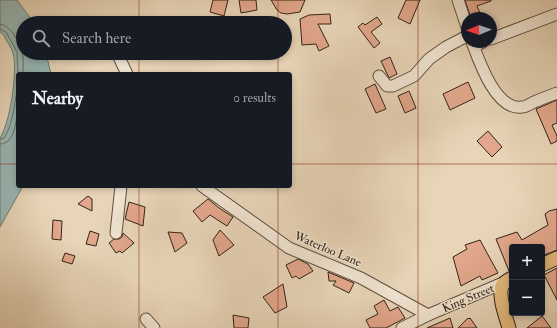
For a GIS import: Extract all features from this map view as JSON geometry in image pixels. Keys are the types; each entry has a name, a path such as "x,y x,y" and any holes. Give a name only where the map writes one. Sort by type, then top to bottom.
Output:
{"main road":[{"path":"545,263 557,258"},
{"path":"508,280 502,286 501,293 509,328"}],"street":[{"path":"458,0 462,12"},
{"path":"497,37 557,14"},
{"path":"379,76 387,86 393,86 414,76 429,59 446,47 461,39"},
{"path":"478,48 480,65 494,89 505,103 514,108 523,107 557,93"},
{"path":"120,60 126,72"},
{"path":"116,233 121,188"},
{"name":"Waterloo Lane","path":"205,188 289,248 361,278 428,315"},
{"name":"King Street","path":"402,328 508,280"},
{"path":"146,319 154,328"}],"water":[{"path":"0,0 17,0 29,16 16,16 16,60 48,60 51,72 16,72 16,188 22,188 0,227 0,138 4,131 10,109 14,84 14,61 10,46 3,34 0,32"}],"building":[{"path":"213,0 228,0 224,16 210,12"},
{"path":"239,0 256,0 257,10 241,13"},
{"path":"271,0 305,0 300,12 287,14 281,13 277,10"},
{"path":"406,0 420,0 410,24 398,18"},
{"path":"465,0 491,0 477,6 480,12 469,12"},
{"path":"330,14 331,24 318,24 329,46 319,51 316,44 302,45 300,19 309,15"},
{"path":"377,17 382,24 371,32 380,43 374,48 358,27 363,23 365,25"},
{"path":"390,57 397,74 389,78 381,61"},
{"path":"468,82 475,98 450,110 443,94"},
{"path":"375,84 386,109 376,113 365,89"},
{"path":"409,91 416,108 405,113 398,96"},
{"path":"557,100 557,123 552,125 557,136 557,141 551,144 536,109"},
{"path":"488,131 502,147 492,157 477,141"},
{"path":"88,196 92,199 92,211 78,204"},
{"path":"208,199 233,217 227,226 210,215 202,222 193,211"},
{"path":"129,202 145,207 143,226 125,219"},
{"path":"557,209 557,250 545,255 545,244 509,244 509,271 496,239 517,232 522,240 548,225 545,214 549,211"},
{"path":"53,220 62,221 61,240 52,239"},
{"path":"220,230 234,245 219,256 213,240"},
{"path":"90,231 99,234 96,246 86,244"},
{"path":"168,232 182,233 187,243 175,252"},
{"path":"123,233 134,243 122,253 120,251 116,253 109,243 114,239 119,239 122,237"},
{"path":"480,240 498,273 482,280 480,276 461,286 453,257 467,249 465,245"},
{"path":"65,253 75,256 72,264 62,261"},
{"path":"298,259 308,264 313,271 299,279 296,276 292,278 286,265"},
{"path":"557,268 557,300 545,277 545,274"},
{"path":"328,272 354,283 349,293 333,285 336,281 329,281"},
{"path":"283,284 287,307 275,313 263,297"},
{"path":"384,300 390,311 398,307 405,318 386,328 370,328 366,320 378,314 374,306"},
{"path":"233,315 249,318 248,328 234,328"},
{"path":"542,316 551,328 527,328"},
{"path":"450,318 453,328 427,328"},
{"path":"468,318 470,318 477,328 458,328"}]}
